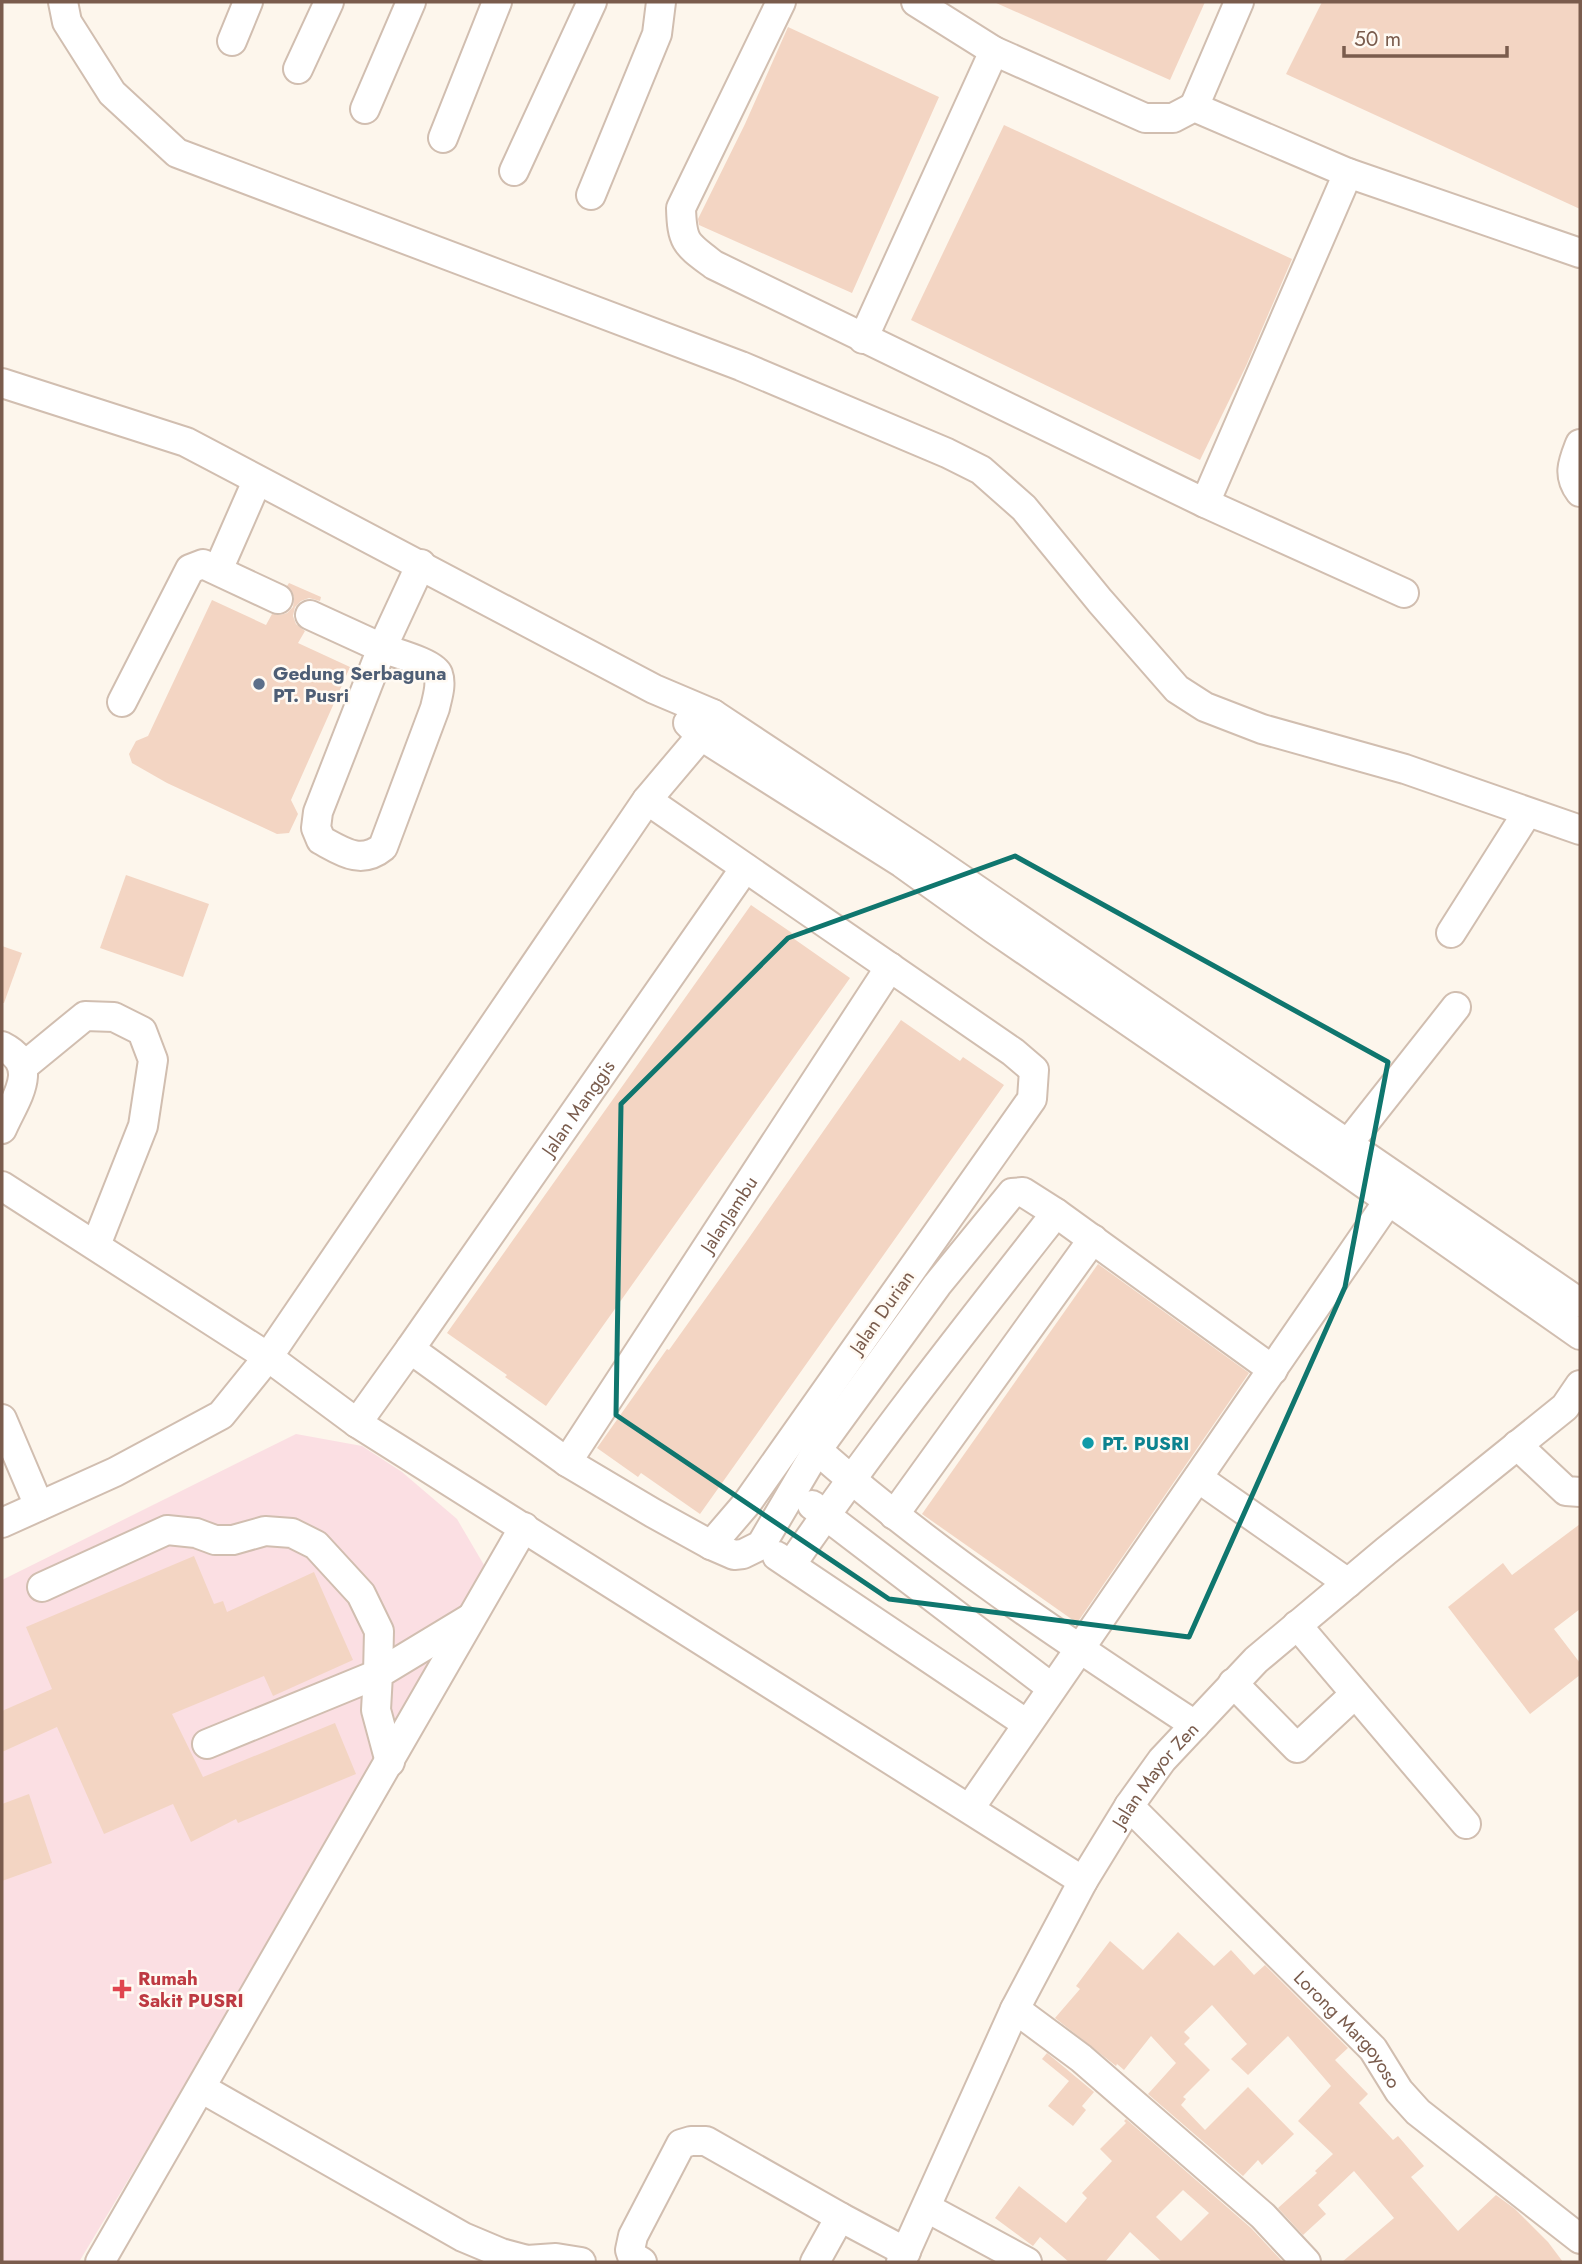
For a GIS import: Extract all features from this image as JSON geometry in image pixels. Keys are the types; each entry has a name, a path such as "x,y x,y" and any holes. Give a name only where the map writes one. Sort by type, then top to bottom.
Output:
{"street":[{"path":"62,2 67,22 112,93 177,153 741,366 947,453 981,470 1024,508 1177,689 1205,707 1262,729 1405,769 1580,830"},
{"path":"232,41 248,2"},
{"path":"298,69 329,2"},
{"path":"365,109 411,2"},
{"path":"443,138 496,2"},
{"path":"514,171 592,2"},
{"path":"591,195 657,34 661,2"},
{"path":"781,2 681,208 681,233 693,249 714,265 863,339 1205,503 1404,593"},
{"path":"916,2 994,51 1145,118 1173,118 1194,107 1239,2"},
{"path":"863,339 994,51"},
{"path":"1194,107 1348,173 1580,254"},
{"path":"1205,503 1348,173"},
{"path":"2,383 186,442 654,689 1207,1077 1580,1303"},
{"path":"1580,444 1571,467 1574,483 1580,492"},
{"path":"218,570 257,481"},
{"path":"122,702 190,569 203,564 278,598"},
{"path":"310,615 382,648 433,667 439,676 435,708 383,847 373,855 356,856 321,840 316,828 318,812 382,648 421,564"},
{"path":"2,1523 115,1472 221,1415 268,1357 647,800 707,725"},
{"path":"707,725 923,853 1348,1145 1395,1191 1580,1335"},
{"path":"647,800 890,967"},
{"path":"1451,933 1527,813"},
{"name":"Jalan Manggis","path":"357,1423 746,868"},
{"name":"Jalan Durian","path":"711,1545 747,1503 1032,1099 1034,1070 1013,1052 890,967"},
{"name":"JalanJambu","path":"567,1462 890,967"},
{"path":"1348,1145 1457,1007"},
{"path":"24,1066 85,1016 114,1017 142,1031 153,1060 143,1126 96,1245"},
{"path":"2,1046 11,1051 24,1066 24,1078 2,1129"},
{"path":"2,1186 268,1357 357,1423 1083,1881"},
{"path":"970,1808 1395,1191"},
{"path":"410,1349 567,1462 653,1514 734,1555 743,1554 761,1545 817,1450 937,1285 1012,1193 1023,1192 1056,1213 1273,1370"},
{"path":"791,1565 850,1479 916,1391 1056,1213"},
{"path":"894,1515 1093,1239"},
{"name":"Jalan Mayor Zen","path":"903,2257 1015,2009 1083,1881 1129,1806 1162,1759 1233,1683 1297,1625 1575,1398"},
{"path":"2,1419 39,1506"},
{"path":"1517,1445 1566,1491 1580,1492"},
{"path":"817,1450 894,1515 1079,1649 1195,1725"},
{"path":"1198,1478 1348,1583"},
{"path":"792,1492 1052,1688"},
{"path":"100,2262 524,1527"},
{"path":"42,1587 167,1530 196,1533 215,1540 233,1540 265,1531 292,1533 316,1545 361,1594 379,1631 376,1710 390,1762"},
{"path":"761,1545 1027,1724"},
{"path":"207,1744 379,1674 473,1616"},
{"path":"1297,1625 1466,1824"},
{"path":"1233,1683 1297,1748 1355,1694"},
{"name":"Lorong Margoyoso","path":"1129,1806 1373,2049 1399,2091 1418,2112 1580,2239"},
{"path":"1015,2009 1081,2058 1263,2216 1306,2262"},
{"path":"201,2088 463,2237 501,2253 527,2260 556,2258 581,2262"},
{"path":"642,2262 632,2256 630,2250 633,2236 681,2144 691,2141 706,2141 840,2217 903,2257"},
{"path":"927,2208 1027,2262"},
{"path":"815,2262 840,2217"}],"highlighted area":[{"path":"1015,856 1388,1062 1345,1287 1189,1637 889,1599 616,1415 621,1104 788,938"}],"shaded area":[{"name":"Rumah Sakit PUSRI","path":"296,1434 362,1446 402,1472 457,1519 484,1565 407,1715 79,2262 2,2262 2,1580"}],"building":[{"path":"994,2 1205,2 1170,80"},
{"path":"1322,2 1580,2 1580,209 1286,74"},
{"path":"788,27 939,97 852,293 699,225 698,219 745,124"},
{"path":"1004,125 1292,259 1246,366 1200,460 911,320"},
{"path":"289,583 321,597 320,601 309,598 301,601 295,607 293,616 296,624 305,631 298,643 350,667 291,800 298,814 289,833 277,834 167,783 132,763 129,754 136,741 148,736 212,600 266,625 272,614 287,613 293,607 294,597 287,586"},
{"path":"126,875 209,904 183,977 100,948"},
{"path":"751,905 850,978 546,1406 447,1333"},
{"path":"2,946 22,953 4,1003 2,1003"},
{"path":"901,1020 960,1061 963,1057 1004,1085 700,1514 641,1473 638,1477 597,1448 746,1242"},
{"name":"PT. PUSRI","path":"1098,1264 1249,1373 1077,1623 922,1514"},
{"path":"1580,1524 1580,1609 1554,1629 1580,1663 1580,1675 1530,1714 1448,1607 1503,1563 1512,1575"},
{"path":"194,1556 214,1604 223,1601 227,1612 314,1572 353,1660 273,1696 264,1676 172,1714 203,1777 335,1723 356,1774 238,1823 236,1819 191,1842 173,1804 104,1834 57,1727 2,1752 2,1711 52,1689 26,1627"},
{"path":"29,1794 52,1863 2,1881 2,1804"},
{"path":"1178,1932 1214,1966 1231,1950 1254,1975 1265,1965 1348,2048 1335,2060 1368,2094 1359,2103 1393,2140 1398,2136 1424,2166 1411,2177 1458,2231 1496,2195 1515,2209 1548,2242 1563,2262 1342,2262 1394,2218 1354,2171 1318,2205 1326,2214 1303,2235 1278,2208 1317,2173 1315,2171 1333,2154 1298,2121 1331,2086 1288,2036 1248,2075 1231,2059 1247,2044 1212,2005 1184,2032 1190,2038 1184,2044 1210,2070 1183,2097 1186,2099 1181,2105 1205,2130 1248,2087 1294,2134 1262,2165 1258,2160 1243,2176 1148,2094 1176,2063 1151,2036 1124,2070 1055,2018 1080,1989 1076,1986 1110,1941 1143,1970"},
{"path":"1047,2053 1094,2092 1082,2106 1086,2110 1073,2126 1048,2106 1069,2081 1042,2059"},
{"path":"1126,2119 1251,2228 1283,2262 1162,2262 1130,2232 1105,2262 1069,2262 1040,2237 1033,2246 995,2218 1019,2186 1066,2223 1087,2198 1082,2193 1112,2161 1100,2149 1126,2123","holes":["1183,2190 1209,2213 1181,2241 1156,2217"]}],"place":[{"name":"Gedung Serbaguna PT. Pusri","path":"259,684"},
{"name":"PT. PUSRI","path":"1088,1443"},
{"name":"Rumah Sakit PUSRI","path":"122,1989"}]}
